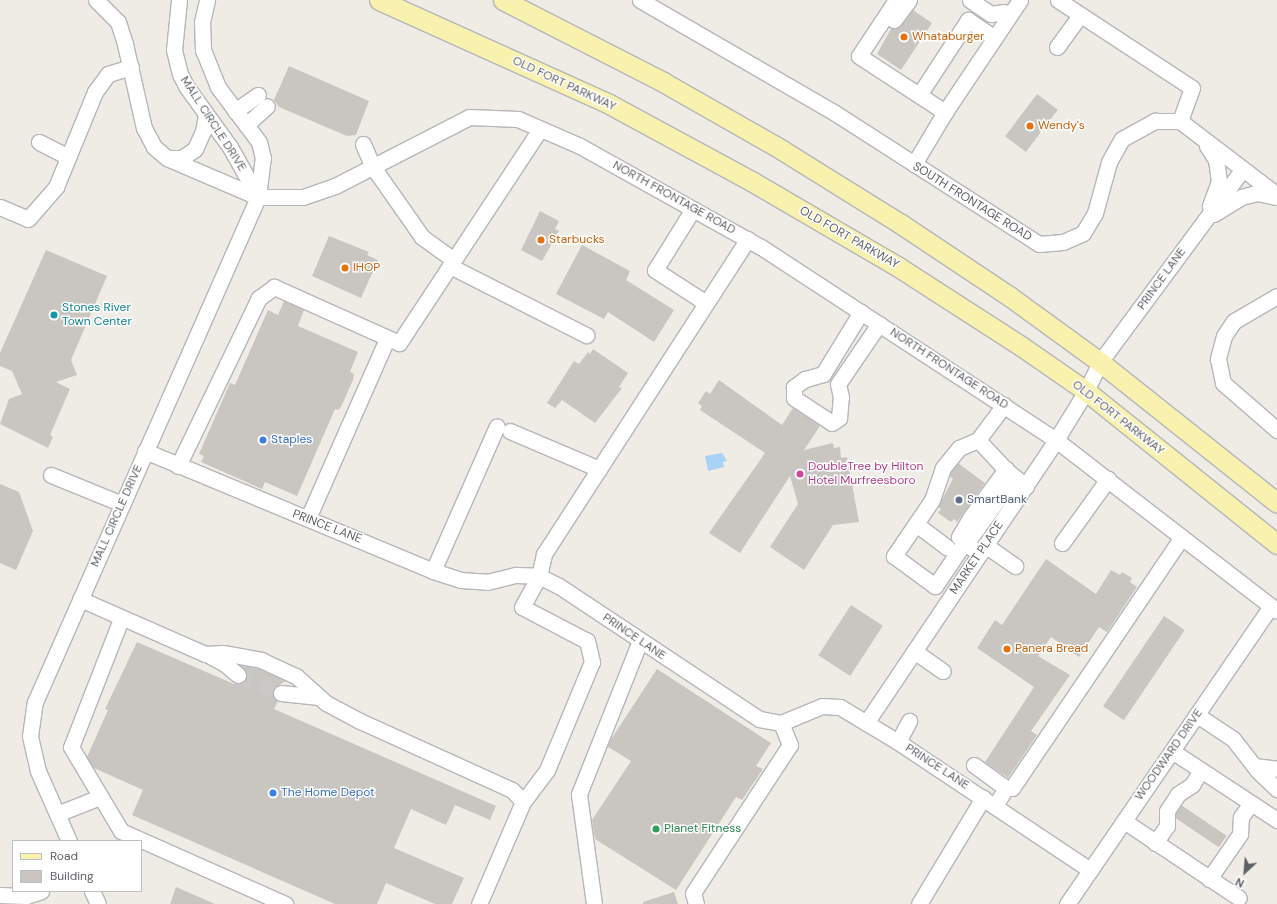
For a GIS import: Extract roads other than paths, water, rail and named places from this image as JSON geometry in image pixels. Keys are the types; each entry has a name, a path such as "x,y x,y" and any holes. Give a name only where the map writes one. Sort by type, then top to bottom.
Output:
{"main road":[{"name":"OLD FORT PARKWAY","path":"379,0 609,104 753,182 900,268 1021,346 1086,391 1277,544"},
{"path":"503,0 663,82 782,150 1009,296 1100,362 1277,503"}],"street":[{"name":"NORTH FRONTAGE ROAD","path":"96,0 118,22 131,67 144,128 154,147 167,158 258,197 303,196 335,186 469,117 518,119 580,146 748,239 861,312 1056,440 1274,609"},
{"name":"MALL CIRCLE DRIVE","path":"179,0 174,50 177,63 186,86 206,116 230,147 258,197"},
{"name":"MALL CIRCLE DRIVE","path":"69,840 38,771 30,736 35,702 258,197 262,150 259,142 218,88 203,50 202,22 206,0"},
{"path":"896,0 859,56 945,112"},
{"path":"867,61 909,0"},
{"path":"970,0 991,14 1007,14"},
{"path":"986,0 1007,14"},
{"path":"914,164 945,112 995,38 1007,14 1020,0"},
{"path":"1058,0 1192,88 1180,121 1277,196"},
{"name":"SOUTH FRONTAGE ROAD","path":"648,2 835,112 1039,244 1063,242 1083,233 1095,213 1109,162 1122,139 1155,121 1180,121"},
{"path":"1056,47 1080,15"},
{"path":"918,95 968,20 995,38"},
{"path":"0,207 28,219 56,187 94,92 108,74 131,67"},
{"path":"235,110 263,101 246,125"},
{"path":"167,158 182,158 195,149 203,130 206,116"},
{"path":"178,466 259,298 274,287 387,339 399,343 540,128"},
{"path":"1202,139 1216,160 1219,181 1206,218"},
{"path":"39,142 68,157"},
{"path":"363,144 373,167 422,237 452,263 586,335"},
{"name":"PRINCE LANE","path":"1086,391 1100,362 1242,170"},
{"path":"1206,218 1241,197 1257,193 1277,196"},
{"path":"693,209 655,270 706,303"},
{"path":"479,904 522,802 547,770 592,662 586,641 522,607 539,576 544,554 748,239"},
{"path":"1277,296 1234,321 1224,336 1218,359 1223,383 1277,430"},
{"path":"861,312 823,374 805,379 794,387 794,398 832,423 839,418 841,397 838,384 879,324"},
{"path":"308,518 387,339"},
{"name":"MARKET PLACE","path":"866,723 1026,486 1086,391"},
{"path":"950,597 894,556 932,500 942,468 959,448 978,440 1004,405"},
{"path":"433,571 504,428 599,469"},
{"path":"978,440 1010,473 1026,486"},
{"name":"PRINCE LANE","path":"145,451 433,571 461,580 487,582 516,575 539,576 559,586 640,642 759,719 781,723 822,706 840,708 898,742 1090,870"},
{"path":"935,586 1010,473"},
{"path":"51,475 122,504"},
{"path":"1062,543 1108,479"},
{"path":"916,524 947,547"},
{"path":"974,765 1006,788 1012,788 1182,537"},
{"path":"964,542 983,549 1015,566"},
{"path":"80,599 121,619 205,654 225,664 238,674"},
{"name":"WOODWARD DRIVE","path":"1067,904 1172,751 1274,609"},
{"path":"121,619 71,747 120,831 140,840"},
{"path":"594,904 579,794 640,642"},
{"path":"914,651 944,671"},
{"path":"205,654 223,653 262,660 296,676 326,703 360,721 512,790 522,802"},
{"path":"281,693 320,697"},
{"path":"1197,716 1233,739 1271,778"},
{"path":"898,742 909,721"},
{"path":"696,904 693,893 790,745 781,723"},
{"path":"1172,751 1277,820"},
{"path":"1156,843 1167,826 1166,811 1178,794 1192,785 1201,770"},
{"path":"919,904 989,802 1006,788"},
{"path":"57,814 100,797"},
{"path":"1209,879 1240,834 1241,817 1251,803"},
{"path":"1124,821 1239,898"},
{"path":"142,841 285,904"},
{"path":"0,895 26,896 38,892"},
{"path":"92,892 98,904"}],"water":[{"path":"722,453 727,461 723,462 724,467 708,471 705,456"}],"tunnel":[{"path":"238,675 281,693"}],"place":[{"name":"Whataburger","path":"904,37"},
{"name":"Wendy's","path":"1030,126"},
{"name":"Starbucks","path":"541,240"},
{"name":"IHOP","path":"345,268"},
{"name":"Stones River Town Center","path":"54,315"},
{"name":"Staples","path":"263,440"},
{"name":"DoubleTree by Hilton Hotel Murfreesboro","path":"800,474"},
{"name":"SmartBank","path":"959,500"},
{"name":"Panera Bread","path":"1007,649"},
{"name":"The Home Depot","path":"273,793"},
{"name":"Planet Fitness","path":"656,829"}]}
